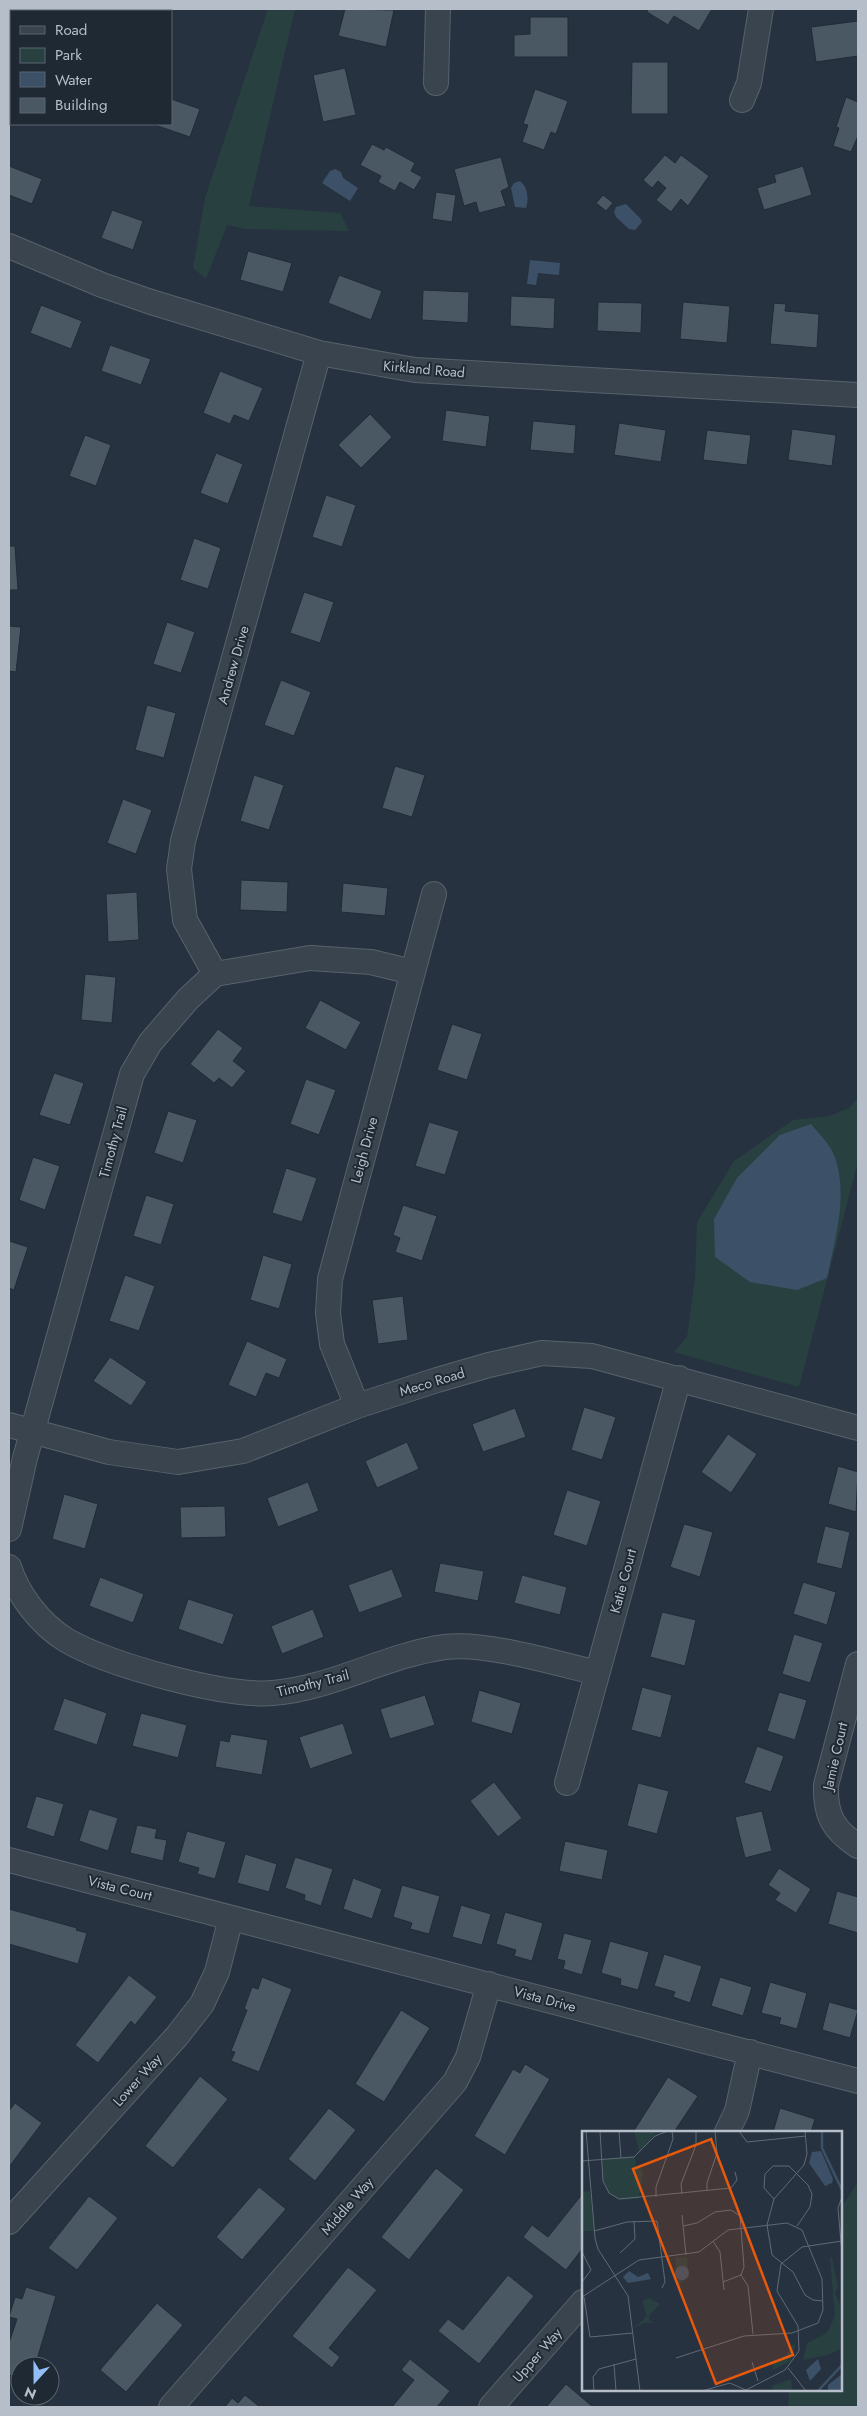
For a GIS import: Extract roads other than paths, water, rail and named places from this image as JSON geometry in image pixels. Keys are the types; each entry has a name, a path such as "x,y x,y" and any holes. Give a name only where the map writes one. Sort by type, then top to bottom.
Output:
{"street":[{"path":"436,83 438,9"},
{"path":"742,100 749,83 760,9"},
{"name":"Kirkland Road","path":"9,246 110,288 319,353 415,370 858,395"},
{"name":"Andrew Drive","path":"215,974 185,920 179,869 184,842 319,353"},
{"name":"Leigh Drive","path":"357,1406 332,1344 328,1313 330,1278 434,894"},
{"path":"215,974 310,958 372,962 412,972"},
{"name":"Timothy Trail","path":"9,1529 33,1431 132,1074 150,1043 188,999 215,974"},
{"name":"Meco Road","path":"9,1425 109,1452 178,1462 243,1451 357,1406 480,1367 542,1353 592,1356 858,1428"},
{"name":"Katie Court","path":"567,1783 678,1378"},
{"name":"Timothy Trail","path":"9,1567 14,1584 35,1613 65,1639 108,1660 173,1678 231,1690 272,1694 299,1689 341,1678 410,1654 446,1647 476,1648 513,1654 597,1673"},
{"name":"Jamie Court","path":"858,1664 826,1785 825,1802 830,1819 846,1838 858,1846"},
{"name":"Vista Court","path":"9,1860 231,1918"},
{"name":"Vista Drive","path":"231,1918 858,2081"},
{"name":"Lower Way","path":"9,2222 176,2036 202,2004 217,1972 231,1918"},
{"name":"Middle Way","path":"171,2407 455,2082 468,2058 488,1984"},
{"path":"727,2131 736,2111 750,2052"},
{"name":"Upper Way","path":"490,2407 582,2303"}],"water":[{"path":"335,169 341,172 343,178 358,188 350,201 322,183 330,171"},
{"path":"520,181 525,187 527,194 526,208 515,207 511,188 514,183"},
{"path":"626,204 642,222 635,230 629,229 616,217 614,212 616,207"},
{"path":"530,260 560,263 559,275 538,273 536,285 527,284"},
{"path":"811,1124 827,1143 834,1155 840,1185 837,1232 827,1278 797,1290 750,1282 715,1257 714,1219 737,1178 780,1135"}]}
